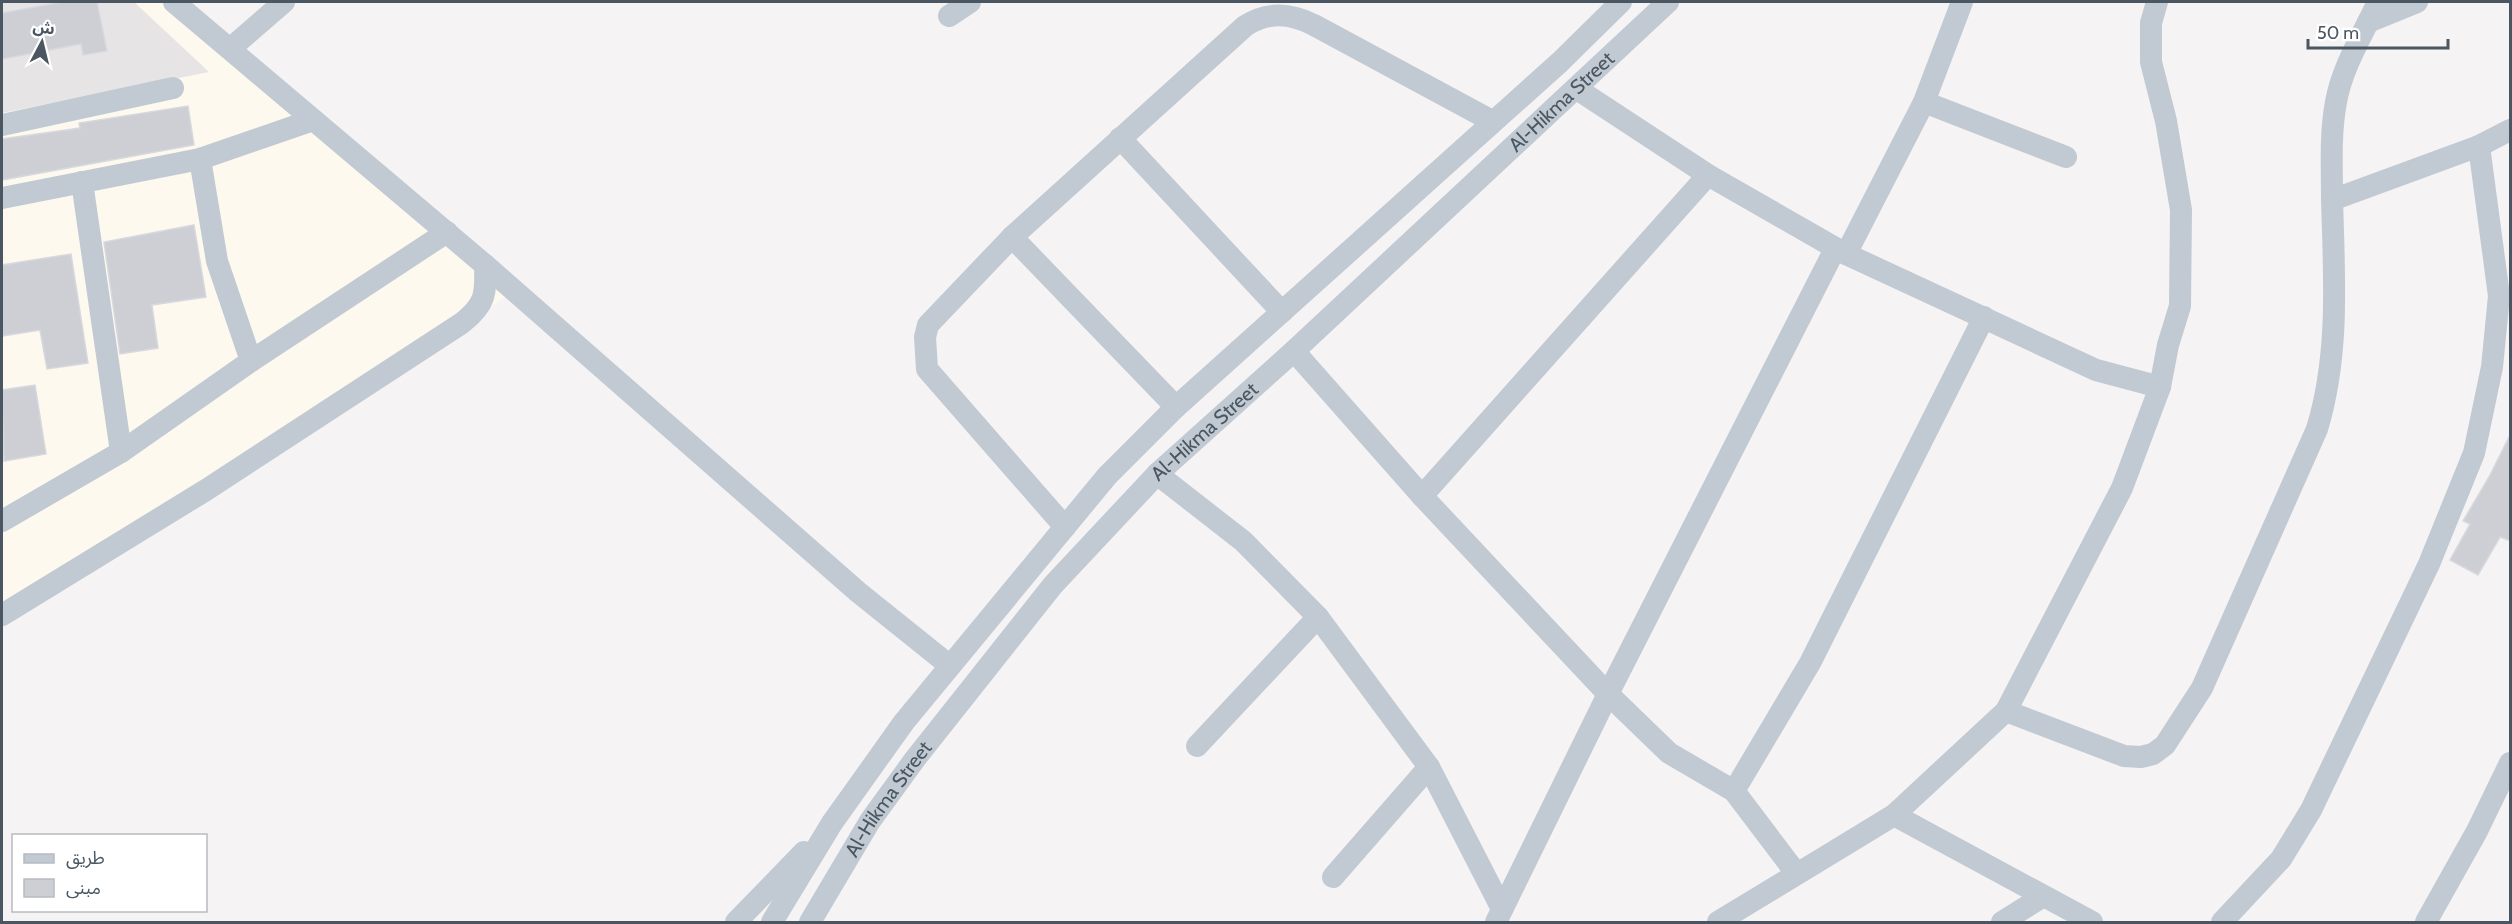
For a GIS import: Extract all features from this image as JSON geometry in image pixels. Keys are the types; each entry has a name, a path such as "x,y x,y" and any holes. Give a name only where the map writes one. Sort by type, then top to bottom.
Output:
{"street":[{"path":"174,2 447,232 858,592 948,665"},
{"path":"231,48 284,2"},
{"path":"949,16 970,2"},
{"name":"Al-Hikma Street","path":"772,922 832,823 948,665 1107,476 1176,407 1492,121 1560,63 1621,2"},
{"name":"Al-Hikma Street","path":"810,922 870,821 948,716 1053,585 1157,474 1294,351 1668,2"},
{"path":"1499,916 1608,694 1840,251 1924,102 1962,2"},
{"path":"1718,922 1894,815 2006,711 2122,488 2160,387 2168,345 2180,306 2181,210 2166,121 2151,63 2151,23 2157,2"},
{"path":"2006,711 2124,756 2141,757 2153,754 2165,745 2202,688 2317,429 2328,393 2335,333 2331,142 2336,101 2347,66 2373,12 2417,2"},
{"path":"1065,527 927,369 925,337 928,325 1012,237 1245,26 1277,8 1314,25 1492,121"},
{"path":"2,124 173,88"},
{"path":"1577,89 1708,176 1840,251 2096,370 2160,387"},
{"path":"1924,102 2066,157"},
{"path":"2,198 200,159 313,120"},
{"path":"2332,200 2480,146 2511,130"},
{"path":"1120,138 1282,312"},
{"path":"2222,922 2281,859 2311,810 2429,564 2474,453 2505,294 2480,146"},
{"path":"200,159 217,261 251,361"},
{"path":"1422,496 1708,176"},
{"path":"82,182 121,452"},
{"path":"2,521 121,452 251,361 447,232"},
{"path":"1012,237 1176,407"},
{"path":"2,615 206,490 462,323 477,311 482,301 486,289 485,265"},
{"path":"1734,791 1810,663 1984,317"},
{"path":"1294,351 1422,496 1608,694 1669,753 1734,791 1796,873"},
{"path":"1157,474 1243,541 1318,617 1429,767 1499,916"},
{"path":"1197,746 1318,617"},
{"path":"2426,922 2477,831 2511,763"},
{"path":"1333,877 1429,767"},
{"path":"1894,815 2091,922"},
{"path":"736,922 832,823"},
{"path":"2002,922 2042,897"}],"shaded area":[{"path":"2,2 163,2 514,292 2,607"},
{"path":"2,2 134,2 209,72 2,113"}],"building":[{"path":"62,2 97,2 107,51 83,55 81,44 2,59 2,13"},
{"path":"188,106 194,145 2,180 2,139 80,128 79,123"},
{"path":"194,225 206,297 152,305 158,348 120,354 104,242"},
{"path":"71,254 88,363 47,369 40,330 2,336 2,265"},
{"path":"35,385 46,454 4,461 2,390"},
{"path":"2511,433 2511,541 2500,537 2478,575 2450,560 2470,524 2463,521"}]}
